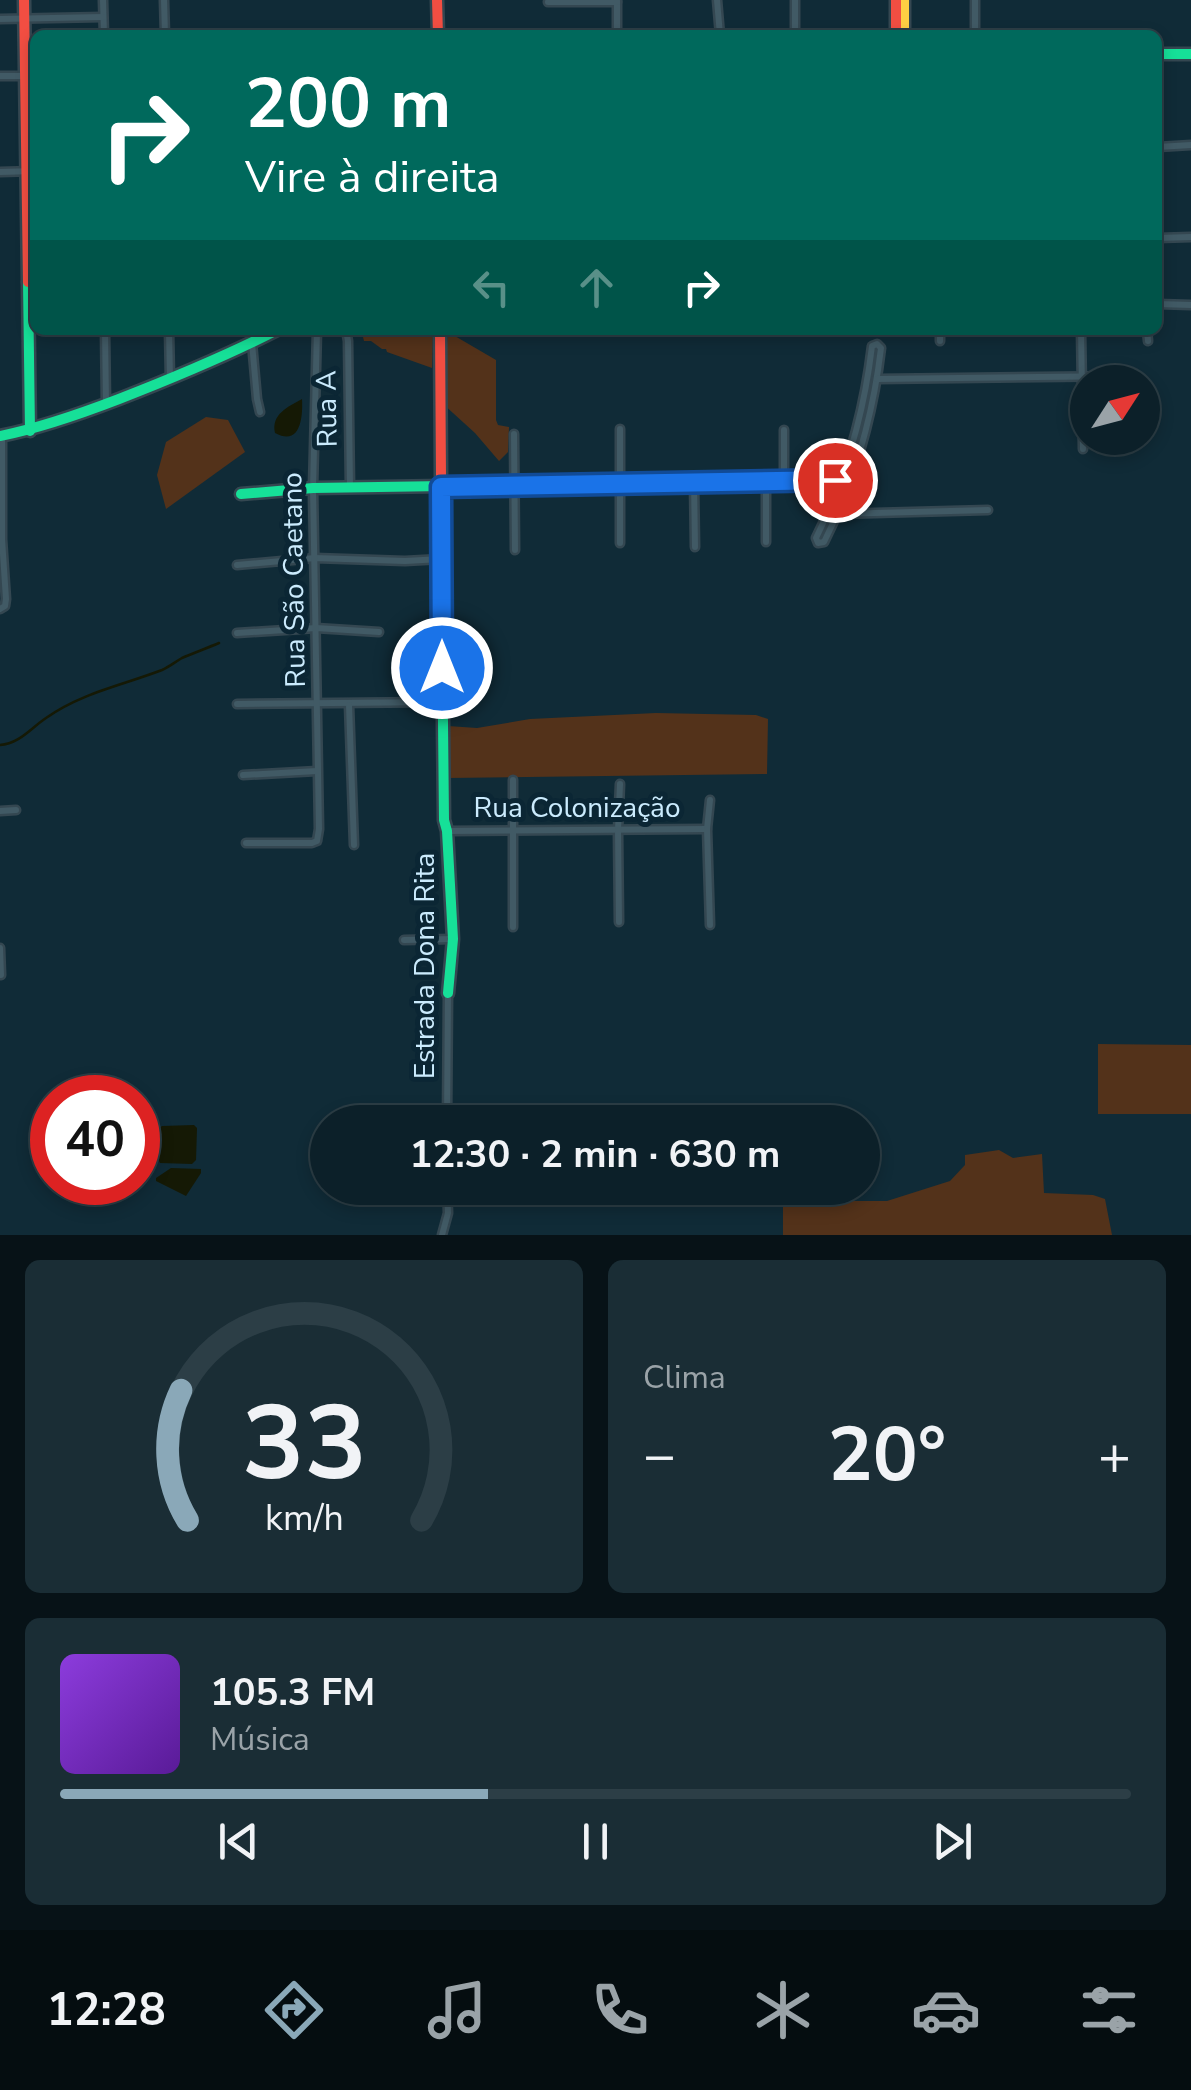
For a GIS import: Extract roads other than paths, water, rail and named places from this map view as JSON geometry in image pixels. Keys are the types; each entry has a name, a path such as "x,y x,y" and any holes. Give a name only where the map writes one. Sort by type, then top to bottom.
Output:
{"street":[{"path":"0,76 30,76 24,0"},
{"path":"103,0 104,30"},
{"path":"164,0 164,30"},
{"path":"437,0 438,30"},
{"path":"718,0 720,30"},
{"path":"794,0 795,30"},
{"path":"900,0 900,30"},
{"path":"975,0 975,30"},
{"path":"548,2 617,1 617,30"},
{"path":"0,19 103,16"},
{"path":"1162,54 1191,54"},
{"path":"1162,147 1191,145"},
{"path":"0,172 30,171"},
{"path":"1162,238 1191,237"},
{"path":"1162,304 1191,305"},
{"path":"30,335 30,431"},
{"path":"105,335 106,404"},
{"path":"170,335 170,380"},
{"path":"1,609 6,600 1,539 1,436 30,431 170,380 267,335"},
{"name":"Rua São Caetano","path":"246,843 312,843 319,829 313,488 318,335"},
{"name":"Rua A","path":"347,335 350,488"},
{"name":"Estrada Dona Rita","path":"440,335 444,820 453,939 446,1105"},
{"path":"940,335 940,341"},
{"path":"1080,335 1082,365"},
{"path":"1148,335 1148,341"},
{"path":"252,343 260,412"},
{"path":"988,510 833,513 845,484 872,378 1070,375"},
{"path":"620,429 620,543"},
{"path":"784,430 784,481"},
{"path":"514,434 515,550"},
{"path":"240,494 313,488 835,480 845,484"},
{"path":"766,481 766,542"},
{"path":"694,482 695,547"},
{"path":"237,565 315,558 442,559"},
{"path":"237,633 316,628 379,632"},
{"path":"237,704 442,702"},
{"path":"349,705 354,845"},
{"path":"243,775 316,771"},
{"path":"513,780 513,926"},
{"path":"619,922 620,784"},
{"path":"710,800 710,925"},
{"path":"0,810 16,810"},
{"name":"Rua Colonização","path":"446,831 707,829"},
{"path":"404,940 453,939"},
{"path":"0,948 1,975"},
{"path":"442,1235 448,1205"}],"waterway":[{"path":"0,745 19,739 73,702 162,670 219,643"}]}
